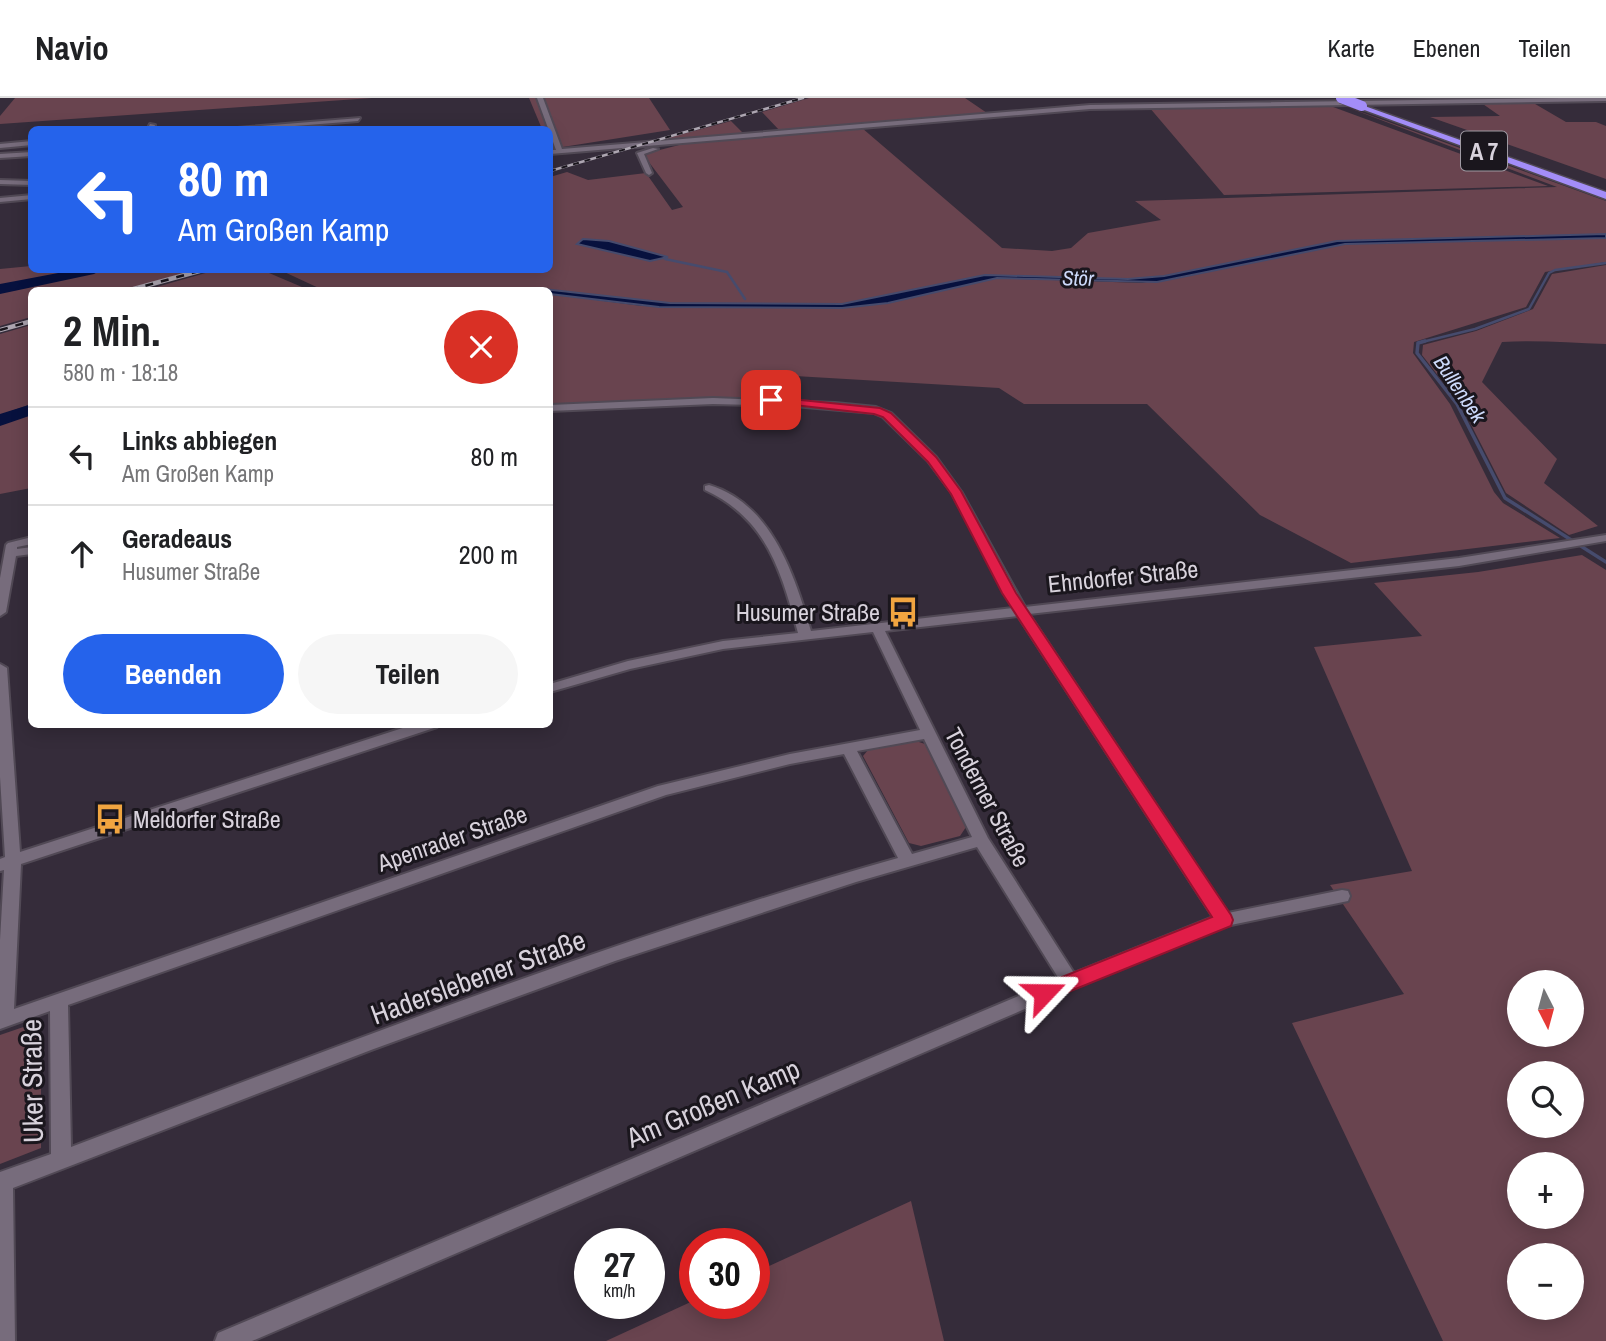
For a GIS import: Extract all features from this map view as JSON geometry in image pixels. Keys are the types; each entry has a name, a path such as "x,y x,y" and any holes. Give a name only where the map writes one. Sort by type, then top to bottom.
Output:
{"highway":[{"name":"A 7","path":"1341,98 1377,106 1606,189"},
{"name":"A 7","path":"1359,102 1606,196"}],"street":[{"path":"540,98 550,126"},
{"path":"553,152 1099,106 1606,99"},
{"path":"358,126 359,109"},
{"path":"266,126 268,117"},
{"path":"287,126 359,119"},
{"path":"553,133 560,152"},
{"path":"7,135 0,146 28,143"},
{"path":"649,173 640,153 674,146 677,141"},
{"path":"0,156 28,154"},
{"path":"0,182 28,183"},
{"path":"0,200 28,197"},
{"path":"553,408 639,402 771,400 876,410 887,415 932,459 957,493 1021,610 1224,920"},
{"path":"709,488 729,494 761,525 778,555 805,634"},
{"name":"Ehndorfer Straße","path":"553,685 668,657 805,634 1373,571 1562,548 1606,538"},
{"path":"7,549 28,541"},
{"path":"7,549 28,550"},
{"path":"0,612 7,549"},
{"name":"Tonderner Straße","path":"877,627 981,841 1070,982"},
{"path":"0,668 6,862 420,728"},
{"name":"Apenrader Straße","path":"2,1020 602,809 722,774 928,733"},
{"path":"848,748 907,860"},
{"name":"Haderslebener Straße","path":"2,1182 672,935 907,860 981,841"},
{"name":"Uker Straße","path":"2,1020 6,862"},
{"name":"Am Großen Kamp","path":"226,1341 1070,982 1224,920 1342,897"},
{"name":"Uker Straße","path":"59,1000 61,1160"},
{"path":"2,1182 4,1341"}],"shaded area":[{"path":"15,98 372,98 0,124 0,116"},
{"path":"529,98 649,98 670,130 553,149 553,126 541,126"},
{"path":"809,98 965,98 987,113 780,131 762,112"},
{"path":"1530,101 1566,122 1596,122 1606,126 1606,179 1430,117 1500,116 1480,102"},
{"path":"1325,104 1548,186 1224,195 1149,107"},
{"path":"1339,104 1606,201 1606,234 1337,241 1164,276 1128,279 985,275 842,304 670,303 553,291 553,287 317,287 286,273 553,273 553,176 567,172 588,180 646,173 672,210 683,207 645,157 648,153 683,144 862,128 1002,248 1052,251 1071,248 1088,233 1161,220 1135,201 1557,187"},
{"path":"731,121 744,134 657,141"},
{"path":"1606,238 1606,262 1545,272 1526,307 1414,342 1413,353 1450,404 1494,492 1503,503 1560,538 1351,563 1260,515 1147,404 1024,404 999,388 778,375 772,400 639,402 553,408 553,294 642,306 842,308 888,303 997,278 1142,283 1344,244"},
{"path":"1606,265 1606,344 1502,342 1482,382 1557,459 1544,483 1598,526 1569,535 1506,493 1461,405 1422,355 1423,345 1476,331 1533,309 1552,274"},
{"path":"28,266 28,273 185,273 134,287 28,287 28,318 0,326 0,269"},
{"path":"206,273 269,273 302,287 156,287"},
{"path":"28,326 28,405 0,415 0,334"},
{"path":"28,410 28,489 0,494 0,420"},
{"path":"1582,555 1606,570 1606,1341 1443,1341 1292,1023 1404,994 1330,885 1412,871 1314,647 1422,636 1374,583 1478,572"},
{"path":"916,741 925,744 966,827 960,836 921,846 909,843 863,756 868,750"},
{"path":"41,1021 41,1148 0,1164 0,1035"},
{"path":"911,1201 944,1341 606,1341 654,1319 665,1319 665,1314 679,1307 679,1319 770,1319 770,1266"}],"water":[{"path":"1606,234 1606,238 1345,244 1157,282 997,278 888,303 842,308 659,307 553,294 553,290 670,303 842,304 985,275 1128,279 1164,276 1337,241"},
{"path":"583,239 609,241 668,257 650,261 577,244"}],"waterway":[{"path":"665,259 727,272 745,299"},
{"name":"Bullenbek","path":"1418,343 1475,329 1529,309 1549,273 1555,270 1606,263"},
{"name":"Stör","path":"0,289 79,273"},
{"name":"Bullenbek","path":"1418,343 1425,341"},
{"name":"Bullenbek","path":"1418,343 1417,353 1457,404 1505,498 1606,562"},
{"path":"0,420 28,410"}],"railway":[{"path":"553,170 803,98"},
{"path":"141,287 192,273"},
{"path":"0,330 28,322"}],"place":[{"name":"Husumer Straße","path":"903,612"},
{"name":"Meldorfer Straße","path":"110,819"}],"route":[{"path":"771,400 876,410 887,415 932,459 957,493 1009,593 1224,920 1044,993"}]}
